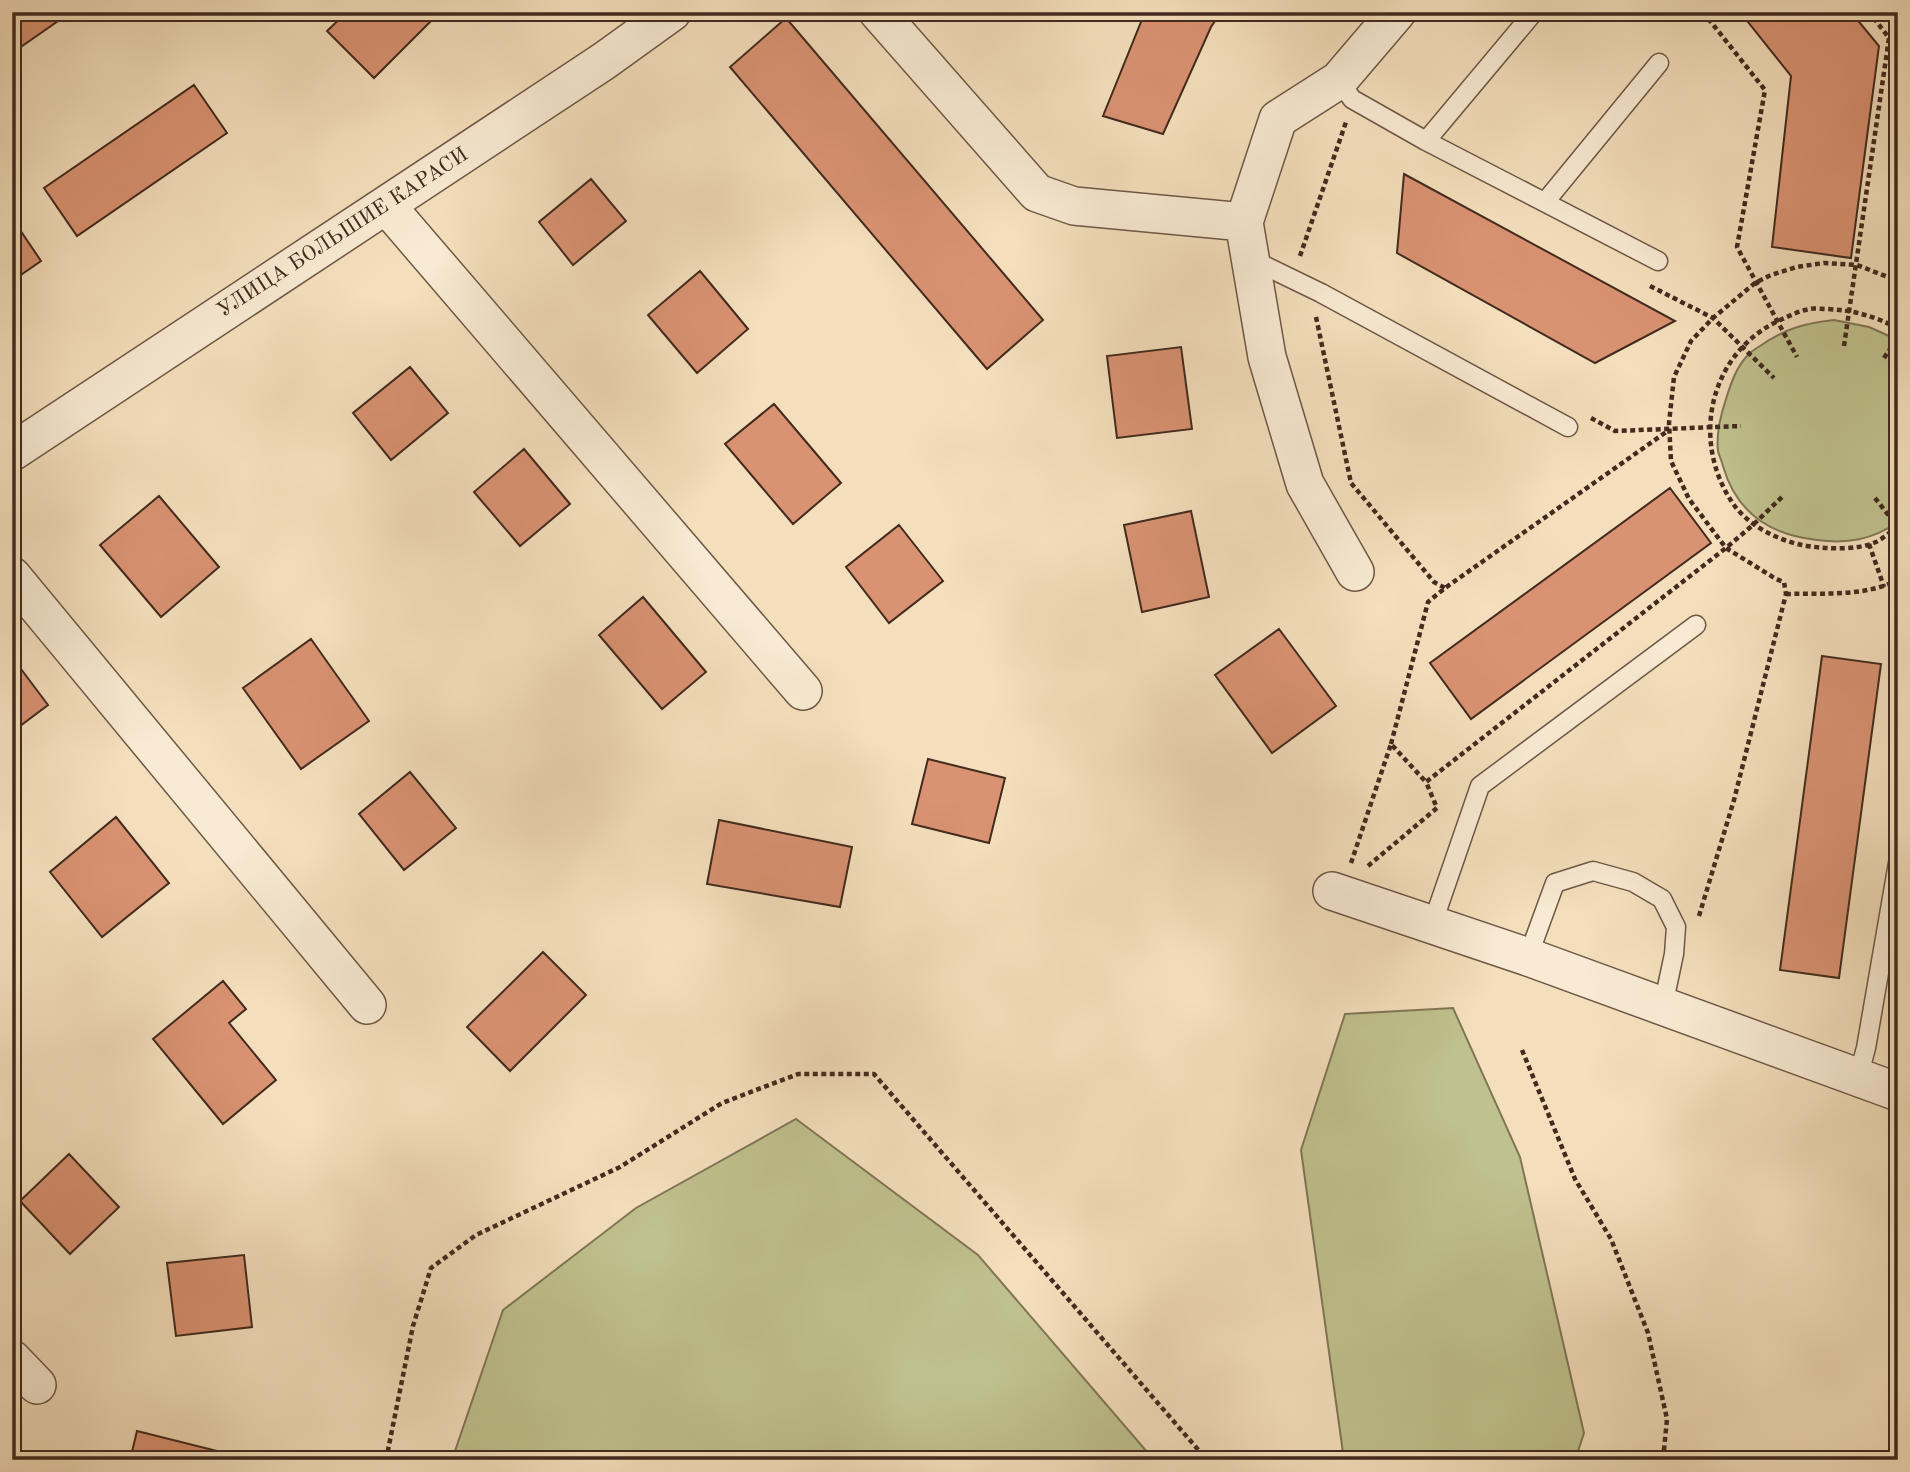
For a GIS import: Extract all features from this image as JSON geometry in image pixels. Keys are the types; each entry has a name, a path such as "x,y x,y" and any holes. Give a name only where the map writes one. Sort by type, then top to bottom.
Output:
{"street":[{"name":"УЛИЦА БОЛЬШИЕ КАРАСИ","path":"12,452 604,61 673,12"},
{"path":"878,12 1037,193 1074,206 1244,222"},
{"path":"1355,572 1305,484 1267,357 1244,222 1279,119 1346,89 1397,12"},
{"path":"386,205 803,691"},
{"path":"12,576 367,1005"},
{"path":"1339,882 1432,925 1528,957 1898,1092"},
{"path":"12,1359 37,1385"}],"lane":[{"path":"1426,141 1534,12"},
{"path":"1545,202 1658,62"},
{"path":"1346,89 1426,141 1658,261"},
{"path":"1251,259 1321,293 1568,427"},
{"path":"1432,925 1480,786 1696,625"},
{"path":"1858,1077 1866,1048 1898,863"},
{"path":"1528,957 1555,883 1593,871 1633,882 1662,899 1676,927 1674,954 1663,1006"}],"path":[{"path":"1703,12 1765,90 1737,247 1797,357"},
{"path":"1844,346 1889,38 1868,12"},
{"path":"1346,89 1346,123 1297,265 1330,285 1321,293 1315,313 1351,483 1434,582 1445,588"},
{"path":"1698,923 1734,800 1786,594 1784,582 1726,548 1689,499 1671,461 1670,430 1674,377 1691,341 1713,318 1771,275 1824,263 1857,265 1898,281"},
{"path":"1874,498 1898,527 1877,542 1839,548 1785,541 1754,524 1735,507 1713,459 1710,411 1717,387 1741,347 1765,328 1791,314 1812,308 1851,310 1898,328"},
{"path":"1884,358 1898,337"},
{"path":"1591,418 1615,430 1741,426"},
{"path":"1339,882 1391,744 1428,602 1670,430"},
{"path":"1869,544 1884,587"},
{"path":"1786,594 1854,592 1884,587 1898,580"},
{"path":"1391,744 1426,782"},
{"path":"1522,1050 1575,1179 1611,1239 1648,1333 1667,1419 1663,1460"},
{"path":"386,1460 413,1326 431,1268 476,1235 620,1167 722,1103 799,1074 874,1073 1207,1460"}],"green space":[{"path":"1834,320 1869,327 1898,340 1898,522 1869,537 1839,541 1817,540 1784,533 1757,518 1737,496 1718,453 1718,431 1730,387 1748,355 1786,331"},
{"path":"1453,1008 1520,1157 1584,1433 1575,1460 1344,1460 1301,1150 1345,1014"},
{"path":"796,1119 978,1255 1154,1460 452,1460 503,1310 636,1208"}],"building":[{"path":"12,12 71,12 12,53"},
{"path":"347,12 440,12 374,78 327,31"},
{"path":"1145,12 1221,12 1211,27 1163,134 1103,116"},
{"path":"1740,12 1851,12 1879,46 1851,258 1772,247 1791,76"},
{"path":"786,18 1043,320 987,369 730,67"},
{"path":"194,85 227,133 77,236 44,188"},
{"path":"1404,174 1675,321 1595,363 1397,253"},
{"path":"591,179 626,221 573,265 539,222"},
{"path":"12,218 41,261 12,281"},
{"path":"700,271 748,329 697,373 648,315"},
{"path":"1181,347 1192,429 1117,438 1107,356"},
{"path":"410,367 448,413 391,460 353,413"},
{"path":"774,404 841,483 793,524 725,444"},
{"path":"524,449 570,504 520,546 474,492"},
{"path":"1670,488 1711,543 1471,719 1430,663"},
{"path":"159,496 219,567 161,617 100,545"},
{"path":"1191,511 1209,597 1142,612 1124,525"},
{"path":"899,525 943,581 889,623 846,567"},
{"path":"643,597 706,672 662,709 599,635"},
{"path":"1279,629 1336,706 1272,753 1215,675"},
{"path":"311,639 369,721 301,769 243,688"},
{"path":"1822,656 1881,664 1839,978 1780,970"},
{"path":"12,657 48,705 12,732"},
{"path":"928,759 1005,778 989,843 912,824"},
{"path":"410,772 456,828 404,870 359,814"},
{"path":"116,817 169,883 102,937 50,872"},
{"path":"719,820 852,847 840,907 707,884"},
{"path":"543,952 586,995 510,1071 467,1027"},
{"path":"223,981 246,1009 229,1023 276,1080 223,1124 153,1039"},
{"path":"69,1154 119,1207 70,1254 20,1201"},
{"path":"244,1255 252,1327 176,1336 167,1263"},
{"path":"137,1431 253,1460 130,1460"}]}
